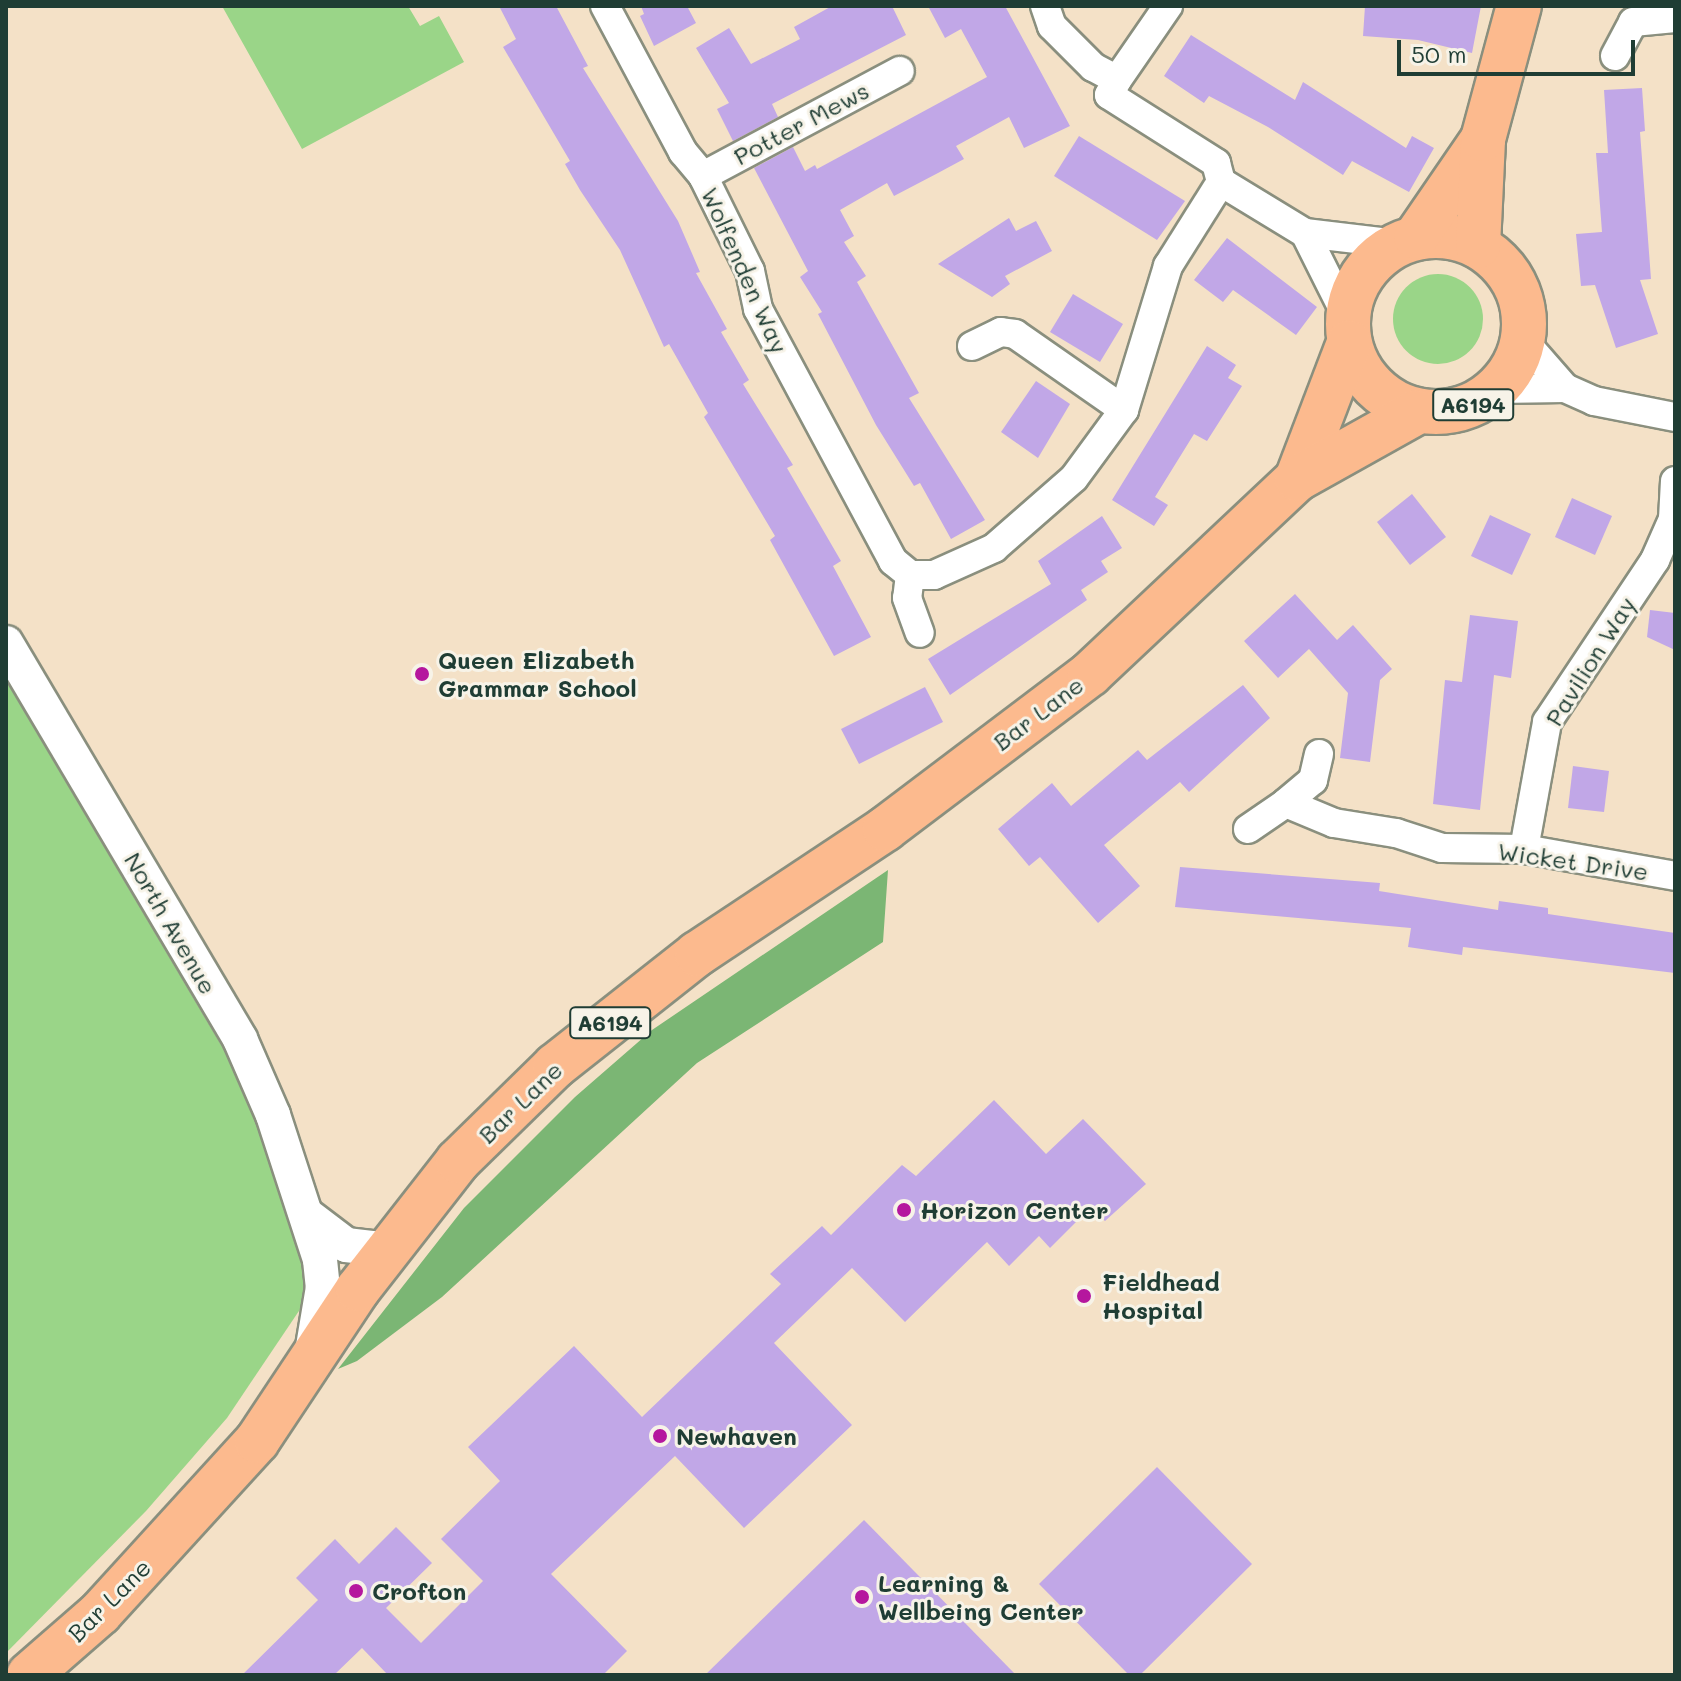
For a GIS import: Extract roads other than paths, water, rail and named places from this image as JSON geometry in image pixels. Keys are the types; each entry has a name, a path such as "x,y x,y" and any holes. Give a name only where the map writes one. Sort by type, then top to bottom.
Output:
{"main road":[{"name":"A6194","path":"1478,246 1483,139 1519,6"},
{"name":"A6194","path":"1408,241 1446,236 1478,246 1500,263 1516,287 1524,313 1523,340 1514,367 1497,389 1457,410 1417,412 1372,386 1348,330 1365,271 1408,241 1483,139"},
{"name":"Bar Lane","path":"1297,479 1348,330"},
{"name":"Bar Lane","path":"29,1675 100,1613 257,1441 389,1250 458,1161 555,1066 697,954 885,829 1090,674 1297,479 1417,412"}],"street":[{"name":"Wolfenden Way","path":"605,6 683,152 703,176 750,271 758,309 893,561 910,575"},
{"path":"1045,6 1052,26 1093,67 1117,80"},
{"path":"1168,6 1109,95 1216,163 1221,182 1305,233 1408,241"},
{"path":"1615,56 1633,22 1675,18"},
{"name":"Potter Mews","path":"703,176 900,71"},
{"path":"920,633 907,598 910,575 934,575 994,548 1074,478 1124,410 1168,266 1221,182"},
{"path":"1305,233 1348,330"},
{"path":"972,346 1001,332 1015,334 1124,410"},
{"path":"1523,340 1565,388 1594,401 1675,417"},
{"path":"1497,389 1565,388"},
{"name":"Pavilion Way","path":"1524,849 1547,722 1655,560 1673,519 1675,481"},
{"name":"North Avenue","path":"6,643 240,1039 308,1216 323,1287 307,1365"},
{"path":"1248,829 1313,780 1319,754"},
{"name":"Wicket Drive","path":"1286,803 1334,823 1396,833 1442,848 1524,849 1675,876"},
{"path":"308,1216 346,1245 389,1250"}],"place":[{"name":"Queen Elizabeth Grammar School","path":"422,674"},
{"name":"Horizon Center","path":"904,1210"},
{"name":"Fieldhead Hospital","path":"1084,1296"},
{"name":"Newhaven","path":"660,1436"},
{"name":"Crofton","path":"356,1591"},
{"name":"Learning & Wellbeing Center","path":"862,1597"}]}
